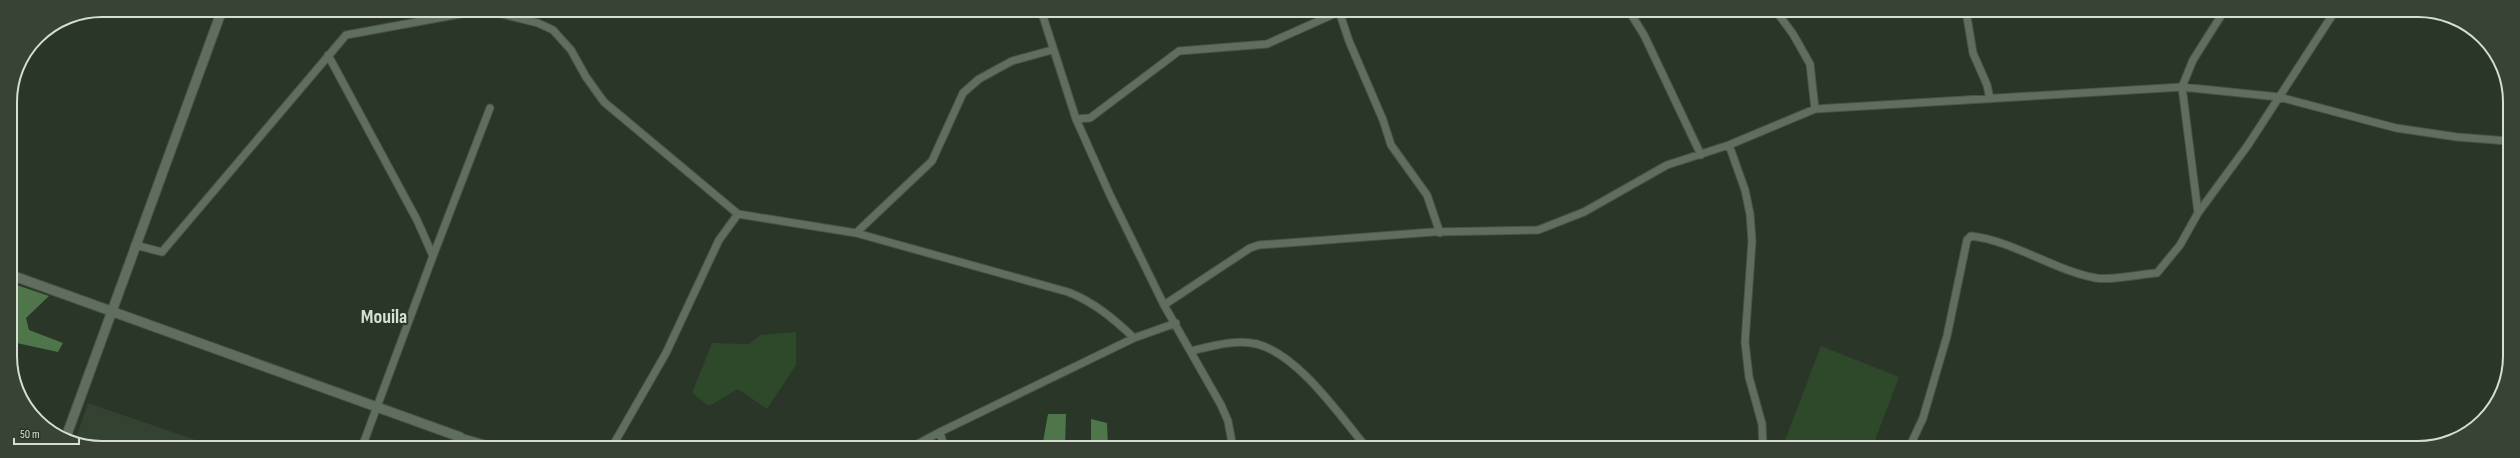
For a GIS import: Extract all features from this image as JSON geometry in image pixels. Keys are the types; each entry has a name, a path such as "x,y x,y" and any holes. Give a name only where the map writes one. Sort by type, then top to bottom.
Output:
{"street":[{"path":"67,434 219,17"},
{"path":"135,245 162,252 346,35 444,17"},
{"path":"516,17 538,22 553,30 571,50 586,77 604,102 738,214 856,233 1068,292 1080,297 1114,318 1134,338"},
{"path":"1043,17 1052,50 1076,119 1110,195 1164,305 1176,323 1221,405 1228,421 1232,441"},
{"path":"1076,119 1090,118 1179,51 1267,44 1330,17"},
{"path":"1343,17 1349,41 1383,120 1391,145 1427,195 1440,233"},
{"path":"1633,17 1644,36 1701,155"},
{"path":"1780,17 1793,34 1810,64 1815,109"},
{"path":"1967,17 1973,53 1987,85 1990,99"},
{"path":"2198,213 2182,86 2193,60 2220,17"},
{"path":"1912,441 1924,418 1947,336 1963,252 1967,240 1971,236 1986,238 2048,263 2097,278 2157,273 2180,245 2198,213 2248,146 2331,17"},
{"path":"856,233 932,161 963,93 979,79 1012,61 1052,50"},
{"path":"328,55 417,220 433,256"},
{"path":"1164,305 1250,248 1259,245 1440,233 1538,230 1584,212 1667,166 1729,145 1815,109 2182,86 2279,97 2396,128 2457,137 2503,141"},
{"path":"364,441 490,108"},
{"path":"1729,145 1745,190 1750,214 1752,241 1745,342 1749,377 1762,424 1762,441"},
{"path":"615,441 666,353 719,240 738,214"},
{"path":"17,277 474,441"},
{"path":"924,441 1134,338 1176,323"},
{"path":"1191,351 1219,344 1247,343 1271,350 1307,378 1361,441"},
{"path":"940,432 942,441"}],"shaded area":[{"path":"88,403 199,441 102,441 76,437"}],"green space":[{"path":"17,285 49,296 26,318 29,330 63,343 58,352 17,343"},
{"path":"796,332 796,365 767,409 738,389 709,406 692,393 712,343 749,344 761,335"},
{"path":"1821,346 1899,377 1875,441 1785,441"},
{"path":"1048,414 1066,414 1065,441 1043,441"},
{"path":"1091,419 1107,423 1108,441 1091,441"}],"district":[{"name":"Mouila","path":"384,316"}]}
